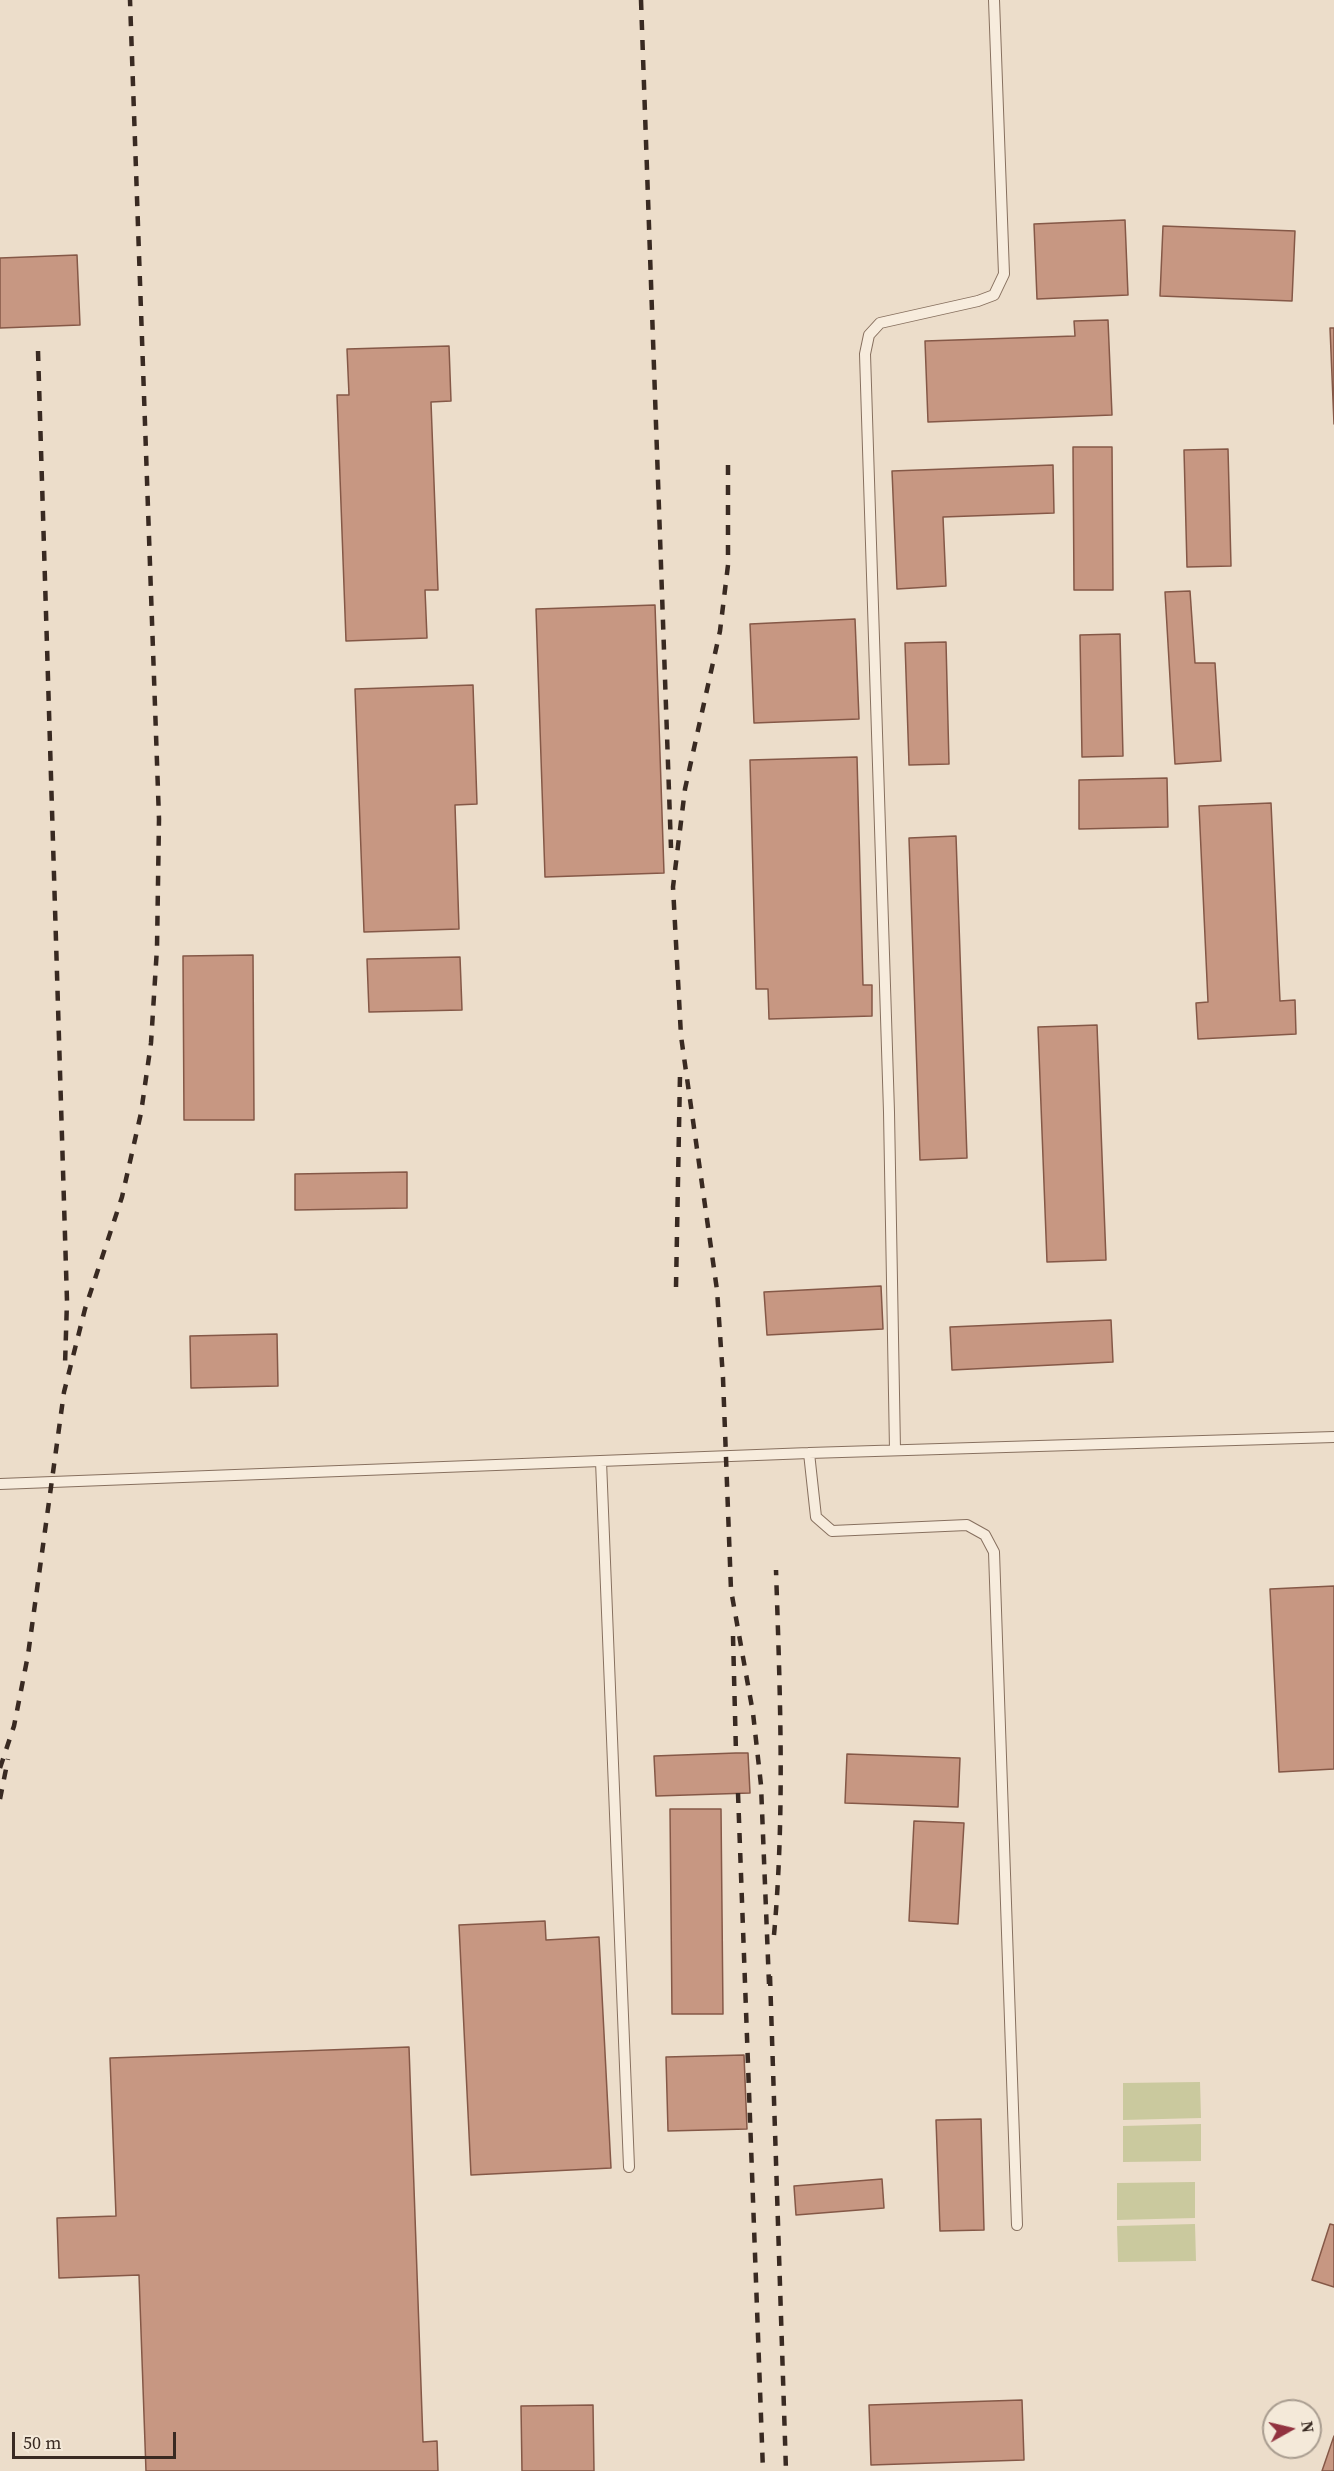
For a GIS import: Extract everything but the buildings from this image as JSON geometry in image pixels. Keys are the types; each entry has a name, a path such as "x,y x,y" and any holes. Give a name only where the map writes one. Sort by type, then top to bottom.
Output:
{"lane":[{"path":"895,1450 889,1100 865,354 869,335 880,323 994,295 1004,274 994,0"},
{"path":"0,1484 809,1453 1334,1437"},
{"path":"809,1453 816,1517 832,1530 967,1526 985,1534 994,1552 1017,2225"},
{"path":"601,1461 629,2168"}],"green space":[{"path":"1200,2082 1201,2118 1123,2120 1123,2083"},
{"path":"1201,2124 1201,2161 1123,2162 1123,2126"},
{"path":"1195,2182 1195,2218 1117,2220 1117,2183"},
{"path":"1195,2224 1196,2261 1118,2262 1117,2226"}],"railway":[{"path":"0,1768 14,1726 28,1655 64,1392 85,1309 122,1197 141,1113 151,1043 157,948 159,819 130,0"},
{"path":"641,0 671,848"},
{"path":"38,351 67,1301 65,1365"},
{"path":"728,465 728,565 720,631 685,789 673,887 681,1036 717,1290 723,1378 731,1590 753,1713 761,1785 769,1984"},
{"path":"676,1287 680,1075"},
{"path":"774,1935 781,1798 776,1570"},
{"path":"733,1636 736,1753"},
{"path":"0,1799 8,1759"},
{"path":"738,1793 763,2471"},
{"path":"770,1976 786,2471"}]}
